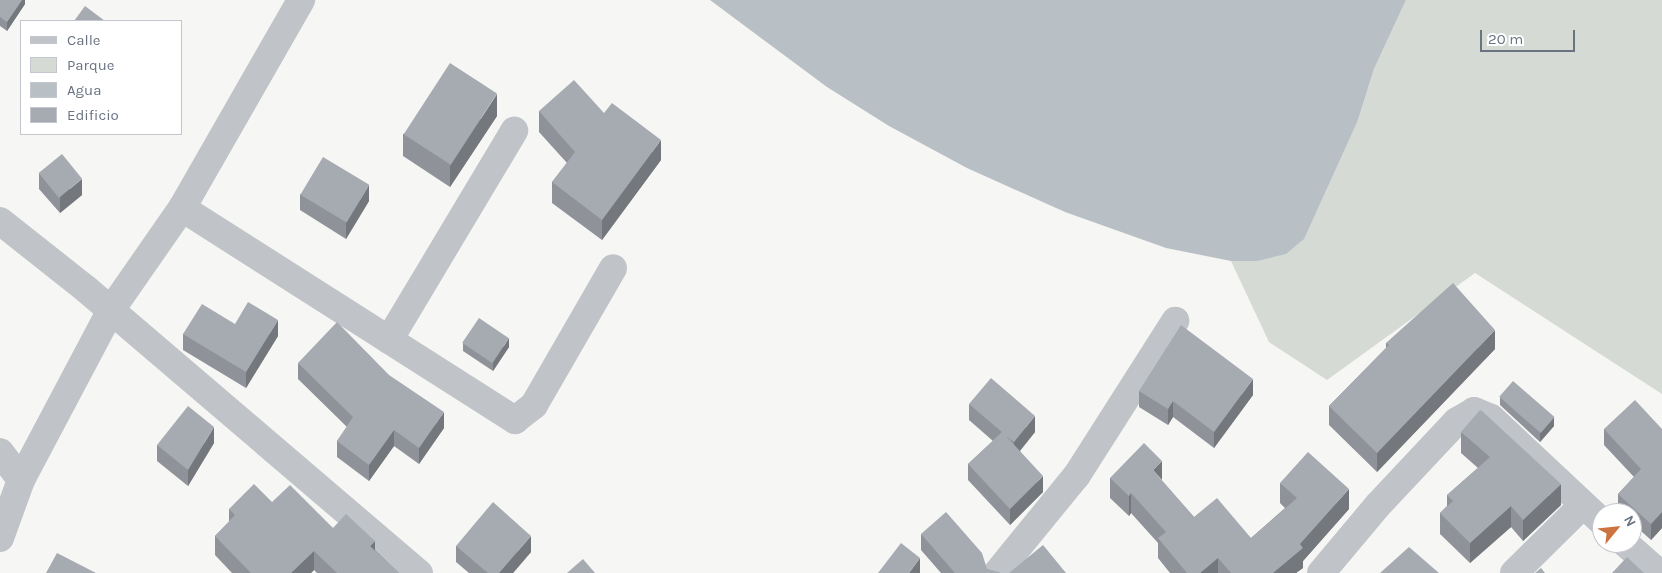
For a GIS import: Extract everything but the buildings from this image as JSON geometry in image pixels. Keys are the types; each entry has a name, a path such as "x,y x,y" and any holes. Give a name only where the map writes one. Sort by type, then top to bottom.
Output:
{"street":[{"path":"0,538 21,480 111,310 182,208 301,0"},
{"path":"389,340 514,131"},
{"path":"182,208 515,420 534,405 613,268"},
{"path":"0,221 111,310 419,573"},
{"path":"998,573 1077,475 1175,321"},
{"path":"1321,573 1378,505 1467,413 1484,413 1491,418 1592,512"},
{"path":"0,452 21,480"},
{"path":"1514,573 1592,514"},
{"path":"1636,553 1659,573"}],"green space":[{"path":"1406,0 1662,0 1662,394 1475,273 1327,380 1269,342 1231,261 1257,261 1358,120 1374,69"}],"water":[{"path":"710,0 1406,0 1374,69 1358,120 1304,239 1286,254 1257,261 1231,261 1166,248 1065,212 967,168 889,126 827,87"}]}
